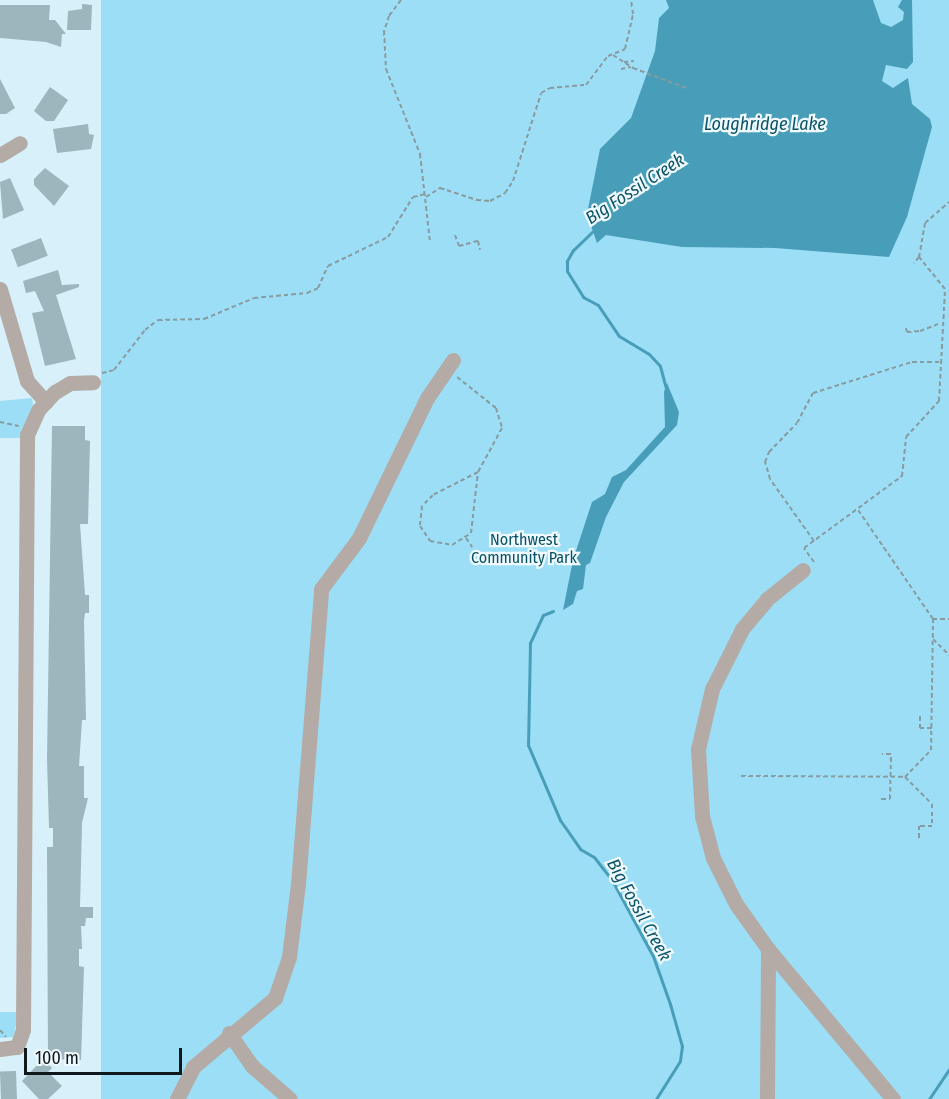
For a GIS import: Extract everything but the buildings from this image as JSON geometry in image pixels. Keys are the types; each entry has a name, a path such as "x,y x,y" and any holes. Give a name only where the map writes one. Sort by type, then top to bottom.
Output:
{"street":[{"path":"0,154 20,143"},
{"path":"0,289 27,381 46,402"},
{"path":"177,1099 193,1067 229,1033 275,998 290,957 321,589 359,538 427,398 453,360"},
{"path":"0,1048 17,1047 23,1030 30,429 46,402 70,383 94,378"},
{"path":"809,566 767,599 742,629 712,689 698,749 702,816 713,858 736,904 768,949 893,1099"},
{"path":"767,1099 768,949"},
{"path":"229,1033 252,1066 290,1099"}],"path":[{"path":"401,0 389,16 384,31 386,69 420,153 430,242"},
{"path":"94,378 114,370 145,330 158,320 204,319 254,298 307,293 318,288 328,266 388,237 413,197 425,196 440,188 477,200 490,201 505,193 513,182 541,93 550,88 586,85 612,54 627,46 633,14 631,0"},
{"path":"612,54 631,67 686,88"},
{"path":"624,62 634,61"},
{"path":"621,69 631,67"},
{"path":"914,263 919,257 925,223 949,202"},
{"path":"455,235 459,246 478,241 480,250"},
{"path":"809,566 804,548 902,476 906,437 939,401 942,362 941,323 945,289 919,257"},
{"path":"906,328 907,332 920,331 941,323"},
{"path":"453,360 456,376 496,408 502,420 500,435 478,472 474,523 465,538 452,545 434,543 422,532 420,512 433,495 478,472"},
{"path":"814,541 770,479 765,462 769,452 796,423 813,393 912,362 942,362"},
{"path":"0,422 30,429"},
{"path":"741,776 906,777 932,750 933,619 858,510"},
{"path":"465,538 472,547"},
{"path":"933,619 949,619"},
{"path":"933,639 949,655"},
{"path":"920,716 920,728 932,728"},
{"path":"881,799 890,799 891,777 891,754 882,754"},
{"path":"906,777 932,804 932,826 919,826 919,840"}],"green space":[{"name":"Northwest Community Park","path":"101,0 949,0 949,1099 101,1099"},
{"path":"32,398 33,404 20,438 0,438 0,401"},
{"path":"0,1012 18,1012 14,1037 0,1038"}],"water":[{"name":"Loughridge Lake","path":"666,0 873,0 881,23 891,27 903,20 904,12 898,7 902,0 912,0 913,62 907,69 886,65 882,81 893,88 908,78 912,104 930,119 932,127 907,217 889,257 775,248 682,247 606,235 597,243 587,214 600,149 631,118 655,51 659,18 669,8"},
{"path":"667,383 679,412 677,425 624,482 606,517 590,563 586,565 583,589 577,591 573,604 563,610 573,560 592,502 605,494 612,477 626,470 665,427 664,392"}],"waterway":[{"name":"Big Fossil Creek","path":"593,231 573,250 567,261 567,271 583,297 598,305 619,336 649,354 660,366 666,388"},
{"name":"Big Fossil Creek","path":"553,611 543,615 530,643 528,745 560,820 580,849 594,857 612,880 653,956 682,1046 680,1061 656,1099"},
{"path":"929,1099 949,1069"}]}
